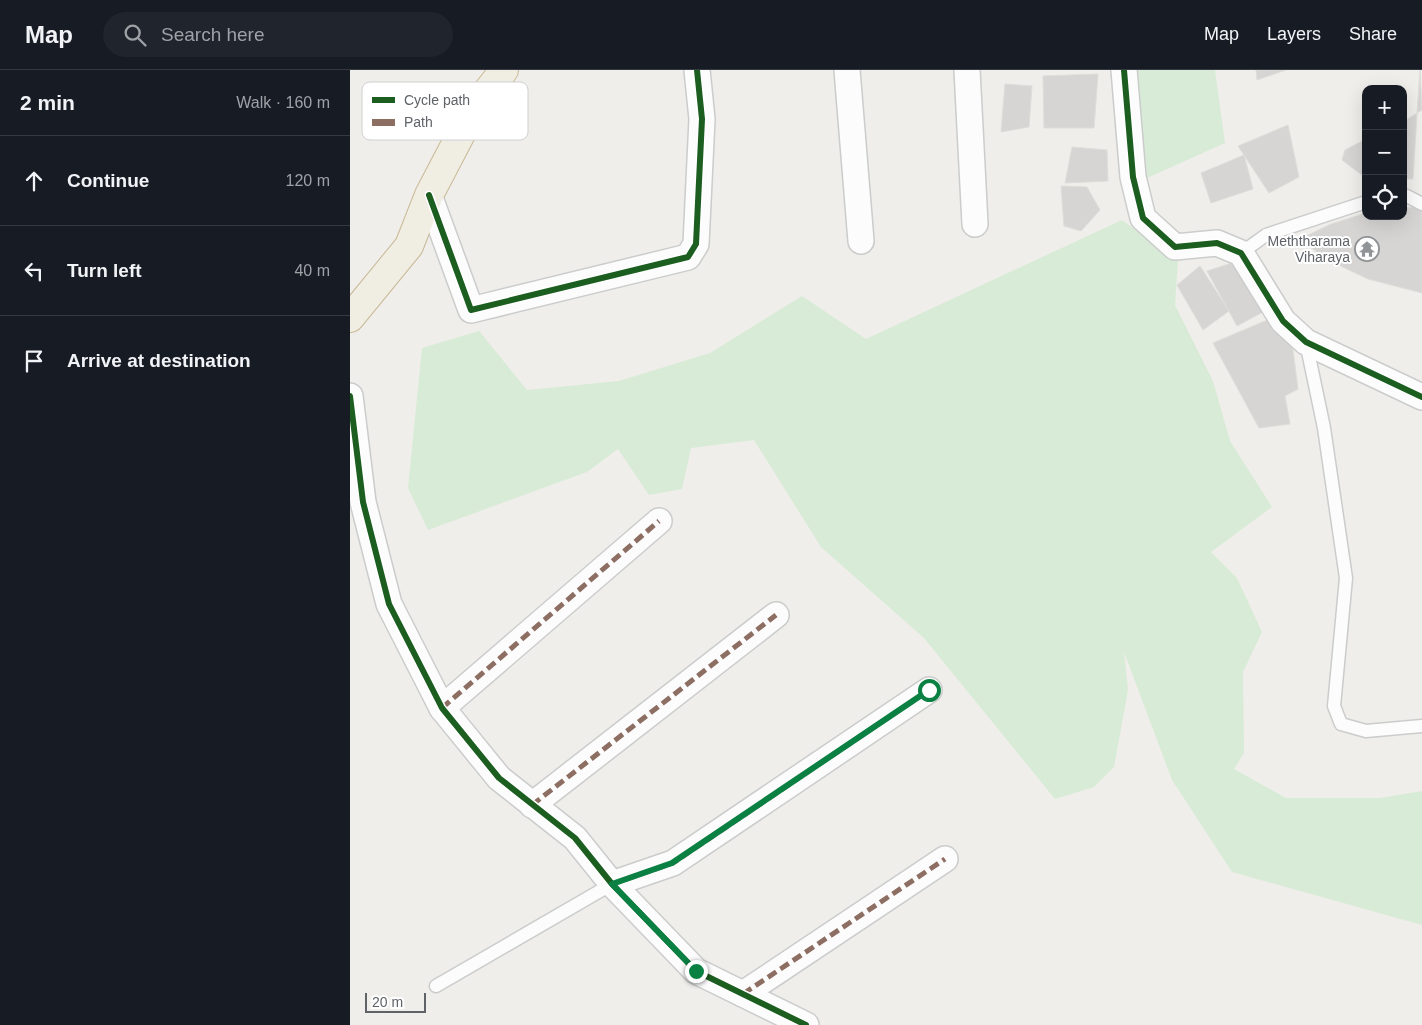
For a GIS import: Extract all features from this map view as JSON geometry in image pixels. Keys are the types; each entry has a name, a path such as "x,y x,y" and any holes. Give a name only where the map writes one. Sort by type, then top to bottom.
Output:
{"highway":[{"path":"495,82 504,70"},
{"path":"350,318 409,246 429,195 458,140"}],"street":[{"path":"429,195 471,310 688,257 696,244 697,224 702,119 697,70"},
{"path":"847,70 861,241"},
{"path":"967,70 975,224"},
{"path":"1124,70 1133,177 1143,218 1175,247 1218,244 1241,253 1283,321 1306,342 1422,397"},
{"path":"350,396 363,502 389,604 442,708 499,778 575,838 612,884 696,971 806,1025"},
{"path":"442,708 659,521"},
{"path":"532,805 776,615"},
{"path":"612,884 672,863 929,690"},
{"path":"743,994 945,859"}],"lane":[{"path":"1407,196 1422,204"},
{"path":"1241,253 1266,235 1362,203"},
{"path":"1306,342 1324,428 1346,578 1334,706 1341,724 1366,732 1422,726"},
{"path":"436,986 612,884"}],"green space":[{"path":"1135,70 1215,70 1225,143 1147,178"},
{"path":"1122,220 1178,261 1175,305 1213,381 1230,441 1272,507 1211,552 1237,578 1262,632 1243,672 1244,753 1234,769 1286,798 1380,798 1422,791 1422,925 1232,872 1172,780 1124,652 1128,690 1114,767 1094,787 1055,799 924,638 821,547 754,440 691,448 682,489 649,495 618,449 587,472 428,530 408,488 422,348 479,331 527,390 619,381 710,353 802,296 866,339"}],"building":[{"path":"1256,70 1286,70 1257,80"},
{"path":"1420,70 1422,110 1417,113"},
{"path":"1098,74 1094,128 1044,128 1043,76"},
{"path":"1005,84 1032,86 1029,127 1001,132"},
{"path":"1417,113 1413,179 1407,179 1407,119"},
{"path":"1288,125 1299,177 1269,193 1238,146"},
{"path":"1362,141 1362,175 1342,160 1345,150"},
{"path":"1072,147 1107,150 1108,181 1065,183"},
{"path":"1244,155 1253,189 1211,203 1201,173"},
{"path":"1061,186 1087,187 1100,210 1081,231 1064,226"},
{"name":"Meththarama Viharaya","path":"1416,207 1422,210 1422,293 1368,279 1326,259 1300,239 1331,224 1362,214 1362,220 1407,220 1407,208"},
{"path":"1235,262 1263,312 1237,326 1207,271"},
{"path":"1200,266 1229,311 1203,330 1177,285"},
{"path":"1272,318 1293,350 1298,389 1285,396 1290,424 1259,428 1213,343"}],"marked path":[{"path":"442,708 659,521"},
{"path":"532,805 776,615"},
{"path":"612,884 673,863 929,690"},
{"path":"743,994 945,859"}],"cycle path":[{"path":"429,195 471,310 688,257 696,244 702,119 697,70"},
{"path":"1124,70 1133,177 1143,218 1175,247 1217,243 1241,253 1283,321 1306,342 1422,397"},
{"path":"350,396 363,502 389,604 442,708 499,778 575,838 612,884 696,971 806,1025"}],"place":[{"name":"Meththarama Viharaya","path":"1367,249"}],"route":[{"path":"696,971 612,884 672,863 929,690"}]}
